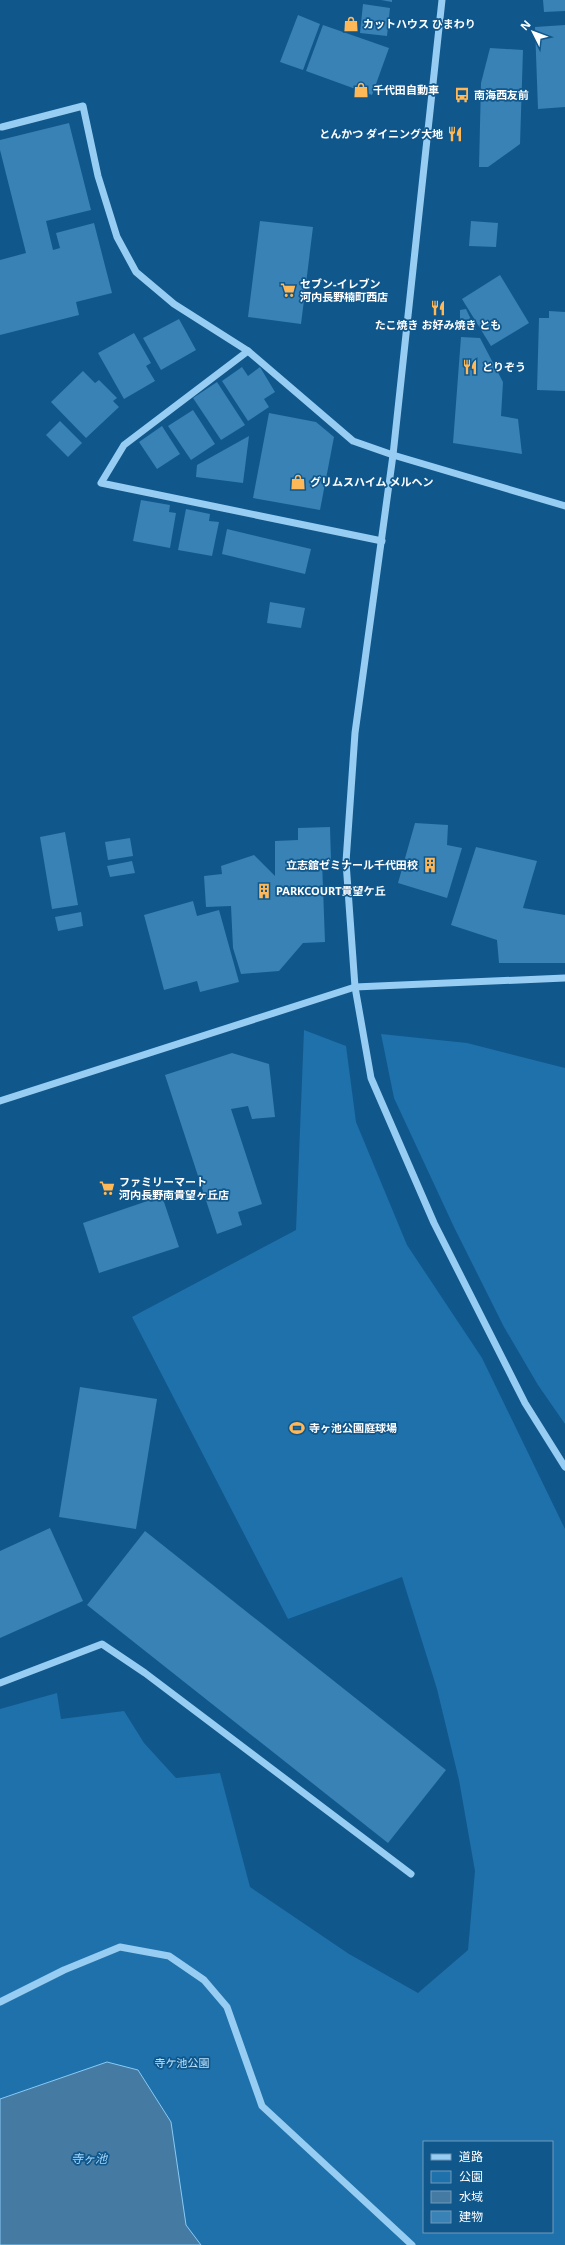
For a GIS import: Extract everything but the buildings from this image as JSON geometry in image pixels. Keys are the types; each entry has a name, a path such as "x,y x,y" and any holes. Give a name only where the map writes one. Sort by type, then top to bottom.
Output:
{"street":[{"path":"442,0 393,455 355,732 346,862 355,987 371,1078 431,1216 525,1403 565,1467"},
{"path":"2,127 83,106 98,176 117,237 136,272 174,304 248,351 353,441 393,455 565,506"},
{"path":"248,351 124,445 101,483 382,541"},
{"path":"0,1101 355,987 565,978"},
{"path":"0,1683 102,1644 145,1673 411,1874"},
{"path":"0,2002 64,1970 120,1947 170,1956 204,1980 227,2007 262,2106 412,2245"}],"green space":[{"name":"寺ケ池公園","path":"304,1030 346,1046 356,1122 407,1245 482,1358 565,1529 565,2245 0,2245 0,1709 57,1693 61,1719 124,1711 144,1743 176,1778 220,1773 250,1887 349,1954 418,1993 468,1950 475,1871 459,1780 437,1689 402,1577 288,1619 132,1317 296,1230"},
{"path":"381,1034 467,1043 565,1068 565,1424 538,1385 504,1327 454,1227 394,1098"}],"water":[{"name":"寺ヶ池","path":"107,2062 138,2070 171,2122 186,2225 201,2245 0,2245 0,2099"}],"place":[{"name":"カットハウス ひまわり","path":"351,24"},
{"name":"千代田自動車","path":"361,90"},
{"name":"南海西友前","path":"462,95"},
{"name":"とんかつ ダイニング大地","path":"455,134"},
{"name":"セブン-イレブン 河内長野楠町西店","path":"288,290"},
{"name":"たこ焼き お好み焼き とも","path":"438,308"},
{"name":"とりぞう","path":"470,367"},
{"name":"グリムスハイム メルヘン","path":"298,482"},
{"name":"立志舘ゼミナール千代田校","path":"430,865"},
{"name":"PARKCOURT貴望ケ丘","path":"264,891"},
{"name":"ファミリーマート 河内長野南貴望ヶ丘店","path":"107,1188"},
{"name":"寺ヶ池公園庭球場","path":"297,1428"}]}
